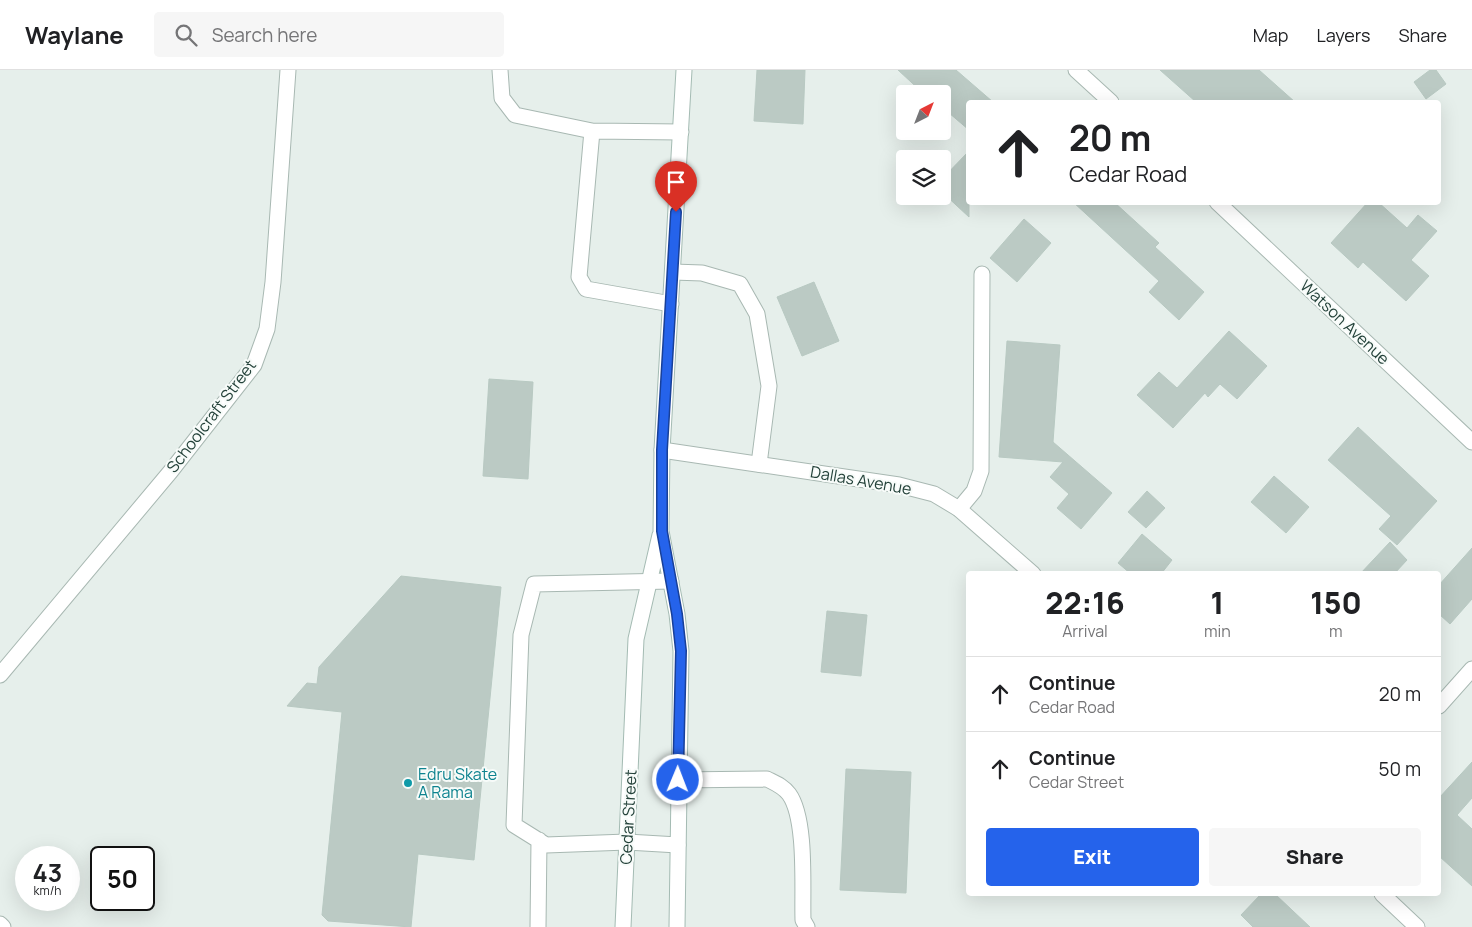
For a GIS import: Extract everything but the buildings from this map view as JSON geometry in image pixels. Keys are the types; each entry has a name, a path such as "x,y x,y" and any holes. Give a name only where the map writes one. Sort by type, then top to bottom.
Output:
{"street":[{"name":"Schoolcraft Street","path":"0,675 170,471 254,365 267,329 273,282 288,70"},
{"path":"500,70 502,98 515,115 592,132 681,132"},
{"path":"677,927 681,651 662,531 662,450 684,70"},
{"path":"1076,70 1109,100"},
{"path":"592,132 580,277 586,289 671,304"},
{"name":"Watson Avenue","path":"1220,205 1472,442"},
{"path":"673,272 702,273 740,284 757,314 769,386 759,464"},
{"path":"959,509 974,491 981,471 982,274"},
{"name":"Dallas Avenue","path":"662,450 899,485 934,494 959,509 1030,571"},
{"name":"Cedar Street","path":"623,927 636,639 662,531"},
{"path":"671,581 534,584 520,635 514,826 546,845 627,842 678,845"},
{"path":"1441,704 1472,669"},
{"path":"678,780 767,779 778,784 789,794 796,808 801,836 803,920 807,927"},
{"path":"538,927 539,840"},
{"path":"1384,896 1417,927"},
{"path":"0,924 3,927"}],"place":[{"name":"Edru Skate A Rama","path":"408,783"}],"route":[{"path":"676,212 662,450 662,531 677,614 681,651 678,780"}]}
